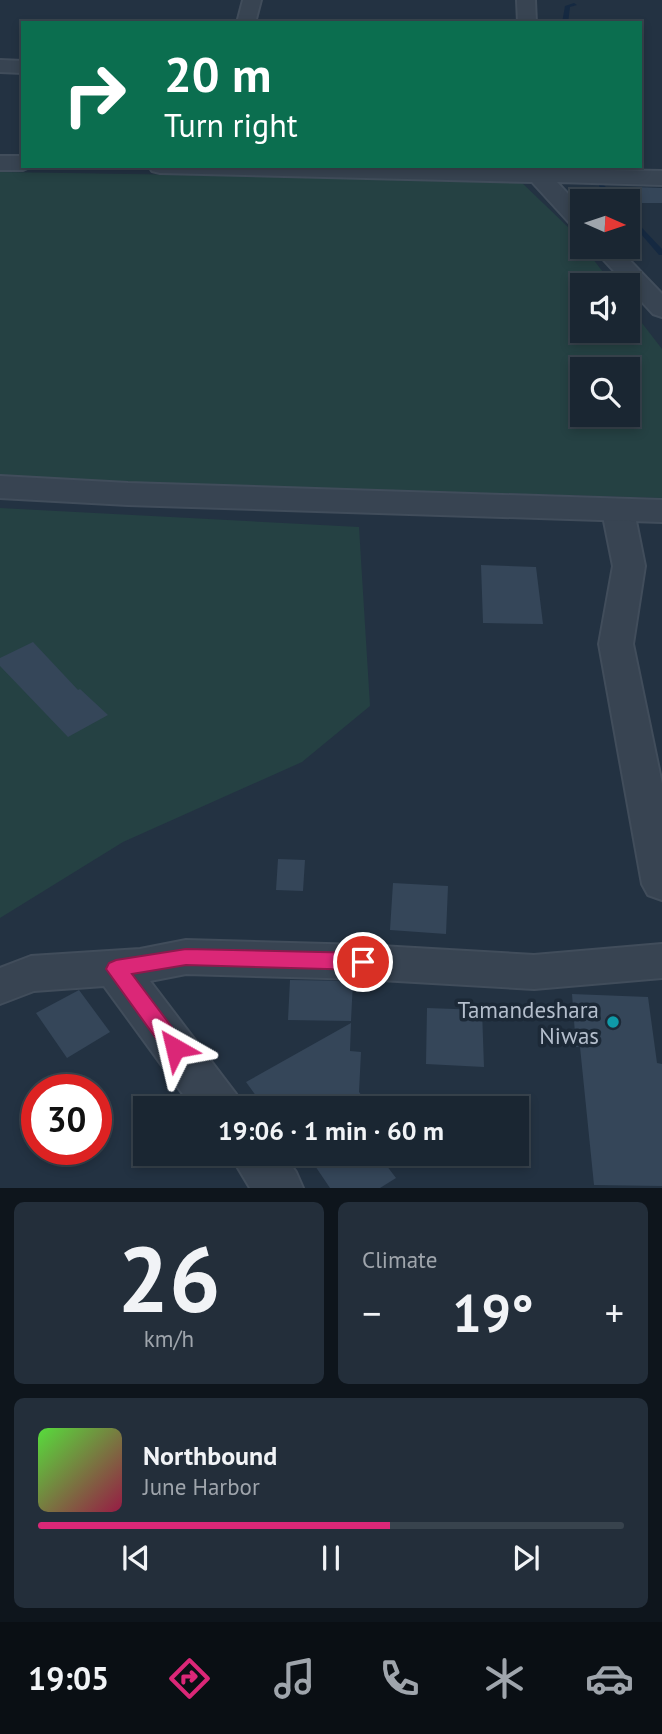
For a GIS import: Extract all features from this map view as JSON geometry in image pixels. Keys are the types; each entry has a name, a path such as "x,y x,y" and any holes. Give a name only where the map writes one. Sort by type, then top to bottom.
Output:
{"street":[{"path":"247,21 252,0"},
{"path":"526,0 527,21"},
{"path":"0,66 21,67"},
{"path":"0,163 21,163"},
{"path":"293,168 537,171 662,178"},
{"path":"537,171 570,209"},
{"path":"615,259 662,309"},
{"path":"0,487 662,511"},
{"path":"618,511 629,566 616,644 653,799 662,884"},
{"path":"0,986 31,974 116,969 186,957 363,962 534,972 662,961"},
{"path":"116,969 211,1096"},
{"path":"263,1166 279,1188"}],"green space":[{"path":"0,172 519,180 570,229 570,259 593,259 604,273 570,273 570,343 640,343 640,321 662,349 662,498 0,479"},
{"path":"0,508 359,527 370,706 302,762 123,842 0,918"}],"building":[{"path":"662,188 662,203 640,203 640,189 633,189"},
{"path":"481,565 536,567 543,624 483,623"},
{"path":"33,642 78,690 108,715 68,737 0,666 0,658"},
{"path":"278,859 305,860 303,891 276,890"},
{"path":"393,883 448,886 446,934 390,930"},
{"path":"290,980 353,981 351,1021 288,1020"},
{"path":"79,990 110,1032 67,1058 36,1013"},
{"path":"572,994 648,997 657,1063 662,1064 662,1186 594,1185"},
{"path":"427,1008 482,1010 484,1067 426,1064"},
{"path":"351,1023 350,1051 361,1052 359,1092 362,1096 256,1096 246,1082"},
{"path":"315,1166 387,1166 396,1178 380,1188 330,1188"}],"waterway":[{"path":"565,21 568,6 574,5"},
{"path":"601,185 605,189"},
{"path":"640,228 662,253"}],"place":[{"name":"Tamandeshara Niwas","path":"613,1022"}],"route":[{"path":"175,1048 116,969 186,957 363,962"}]}
